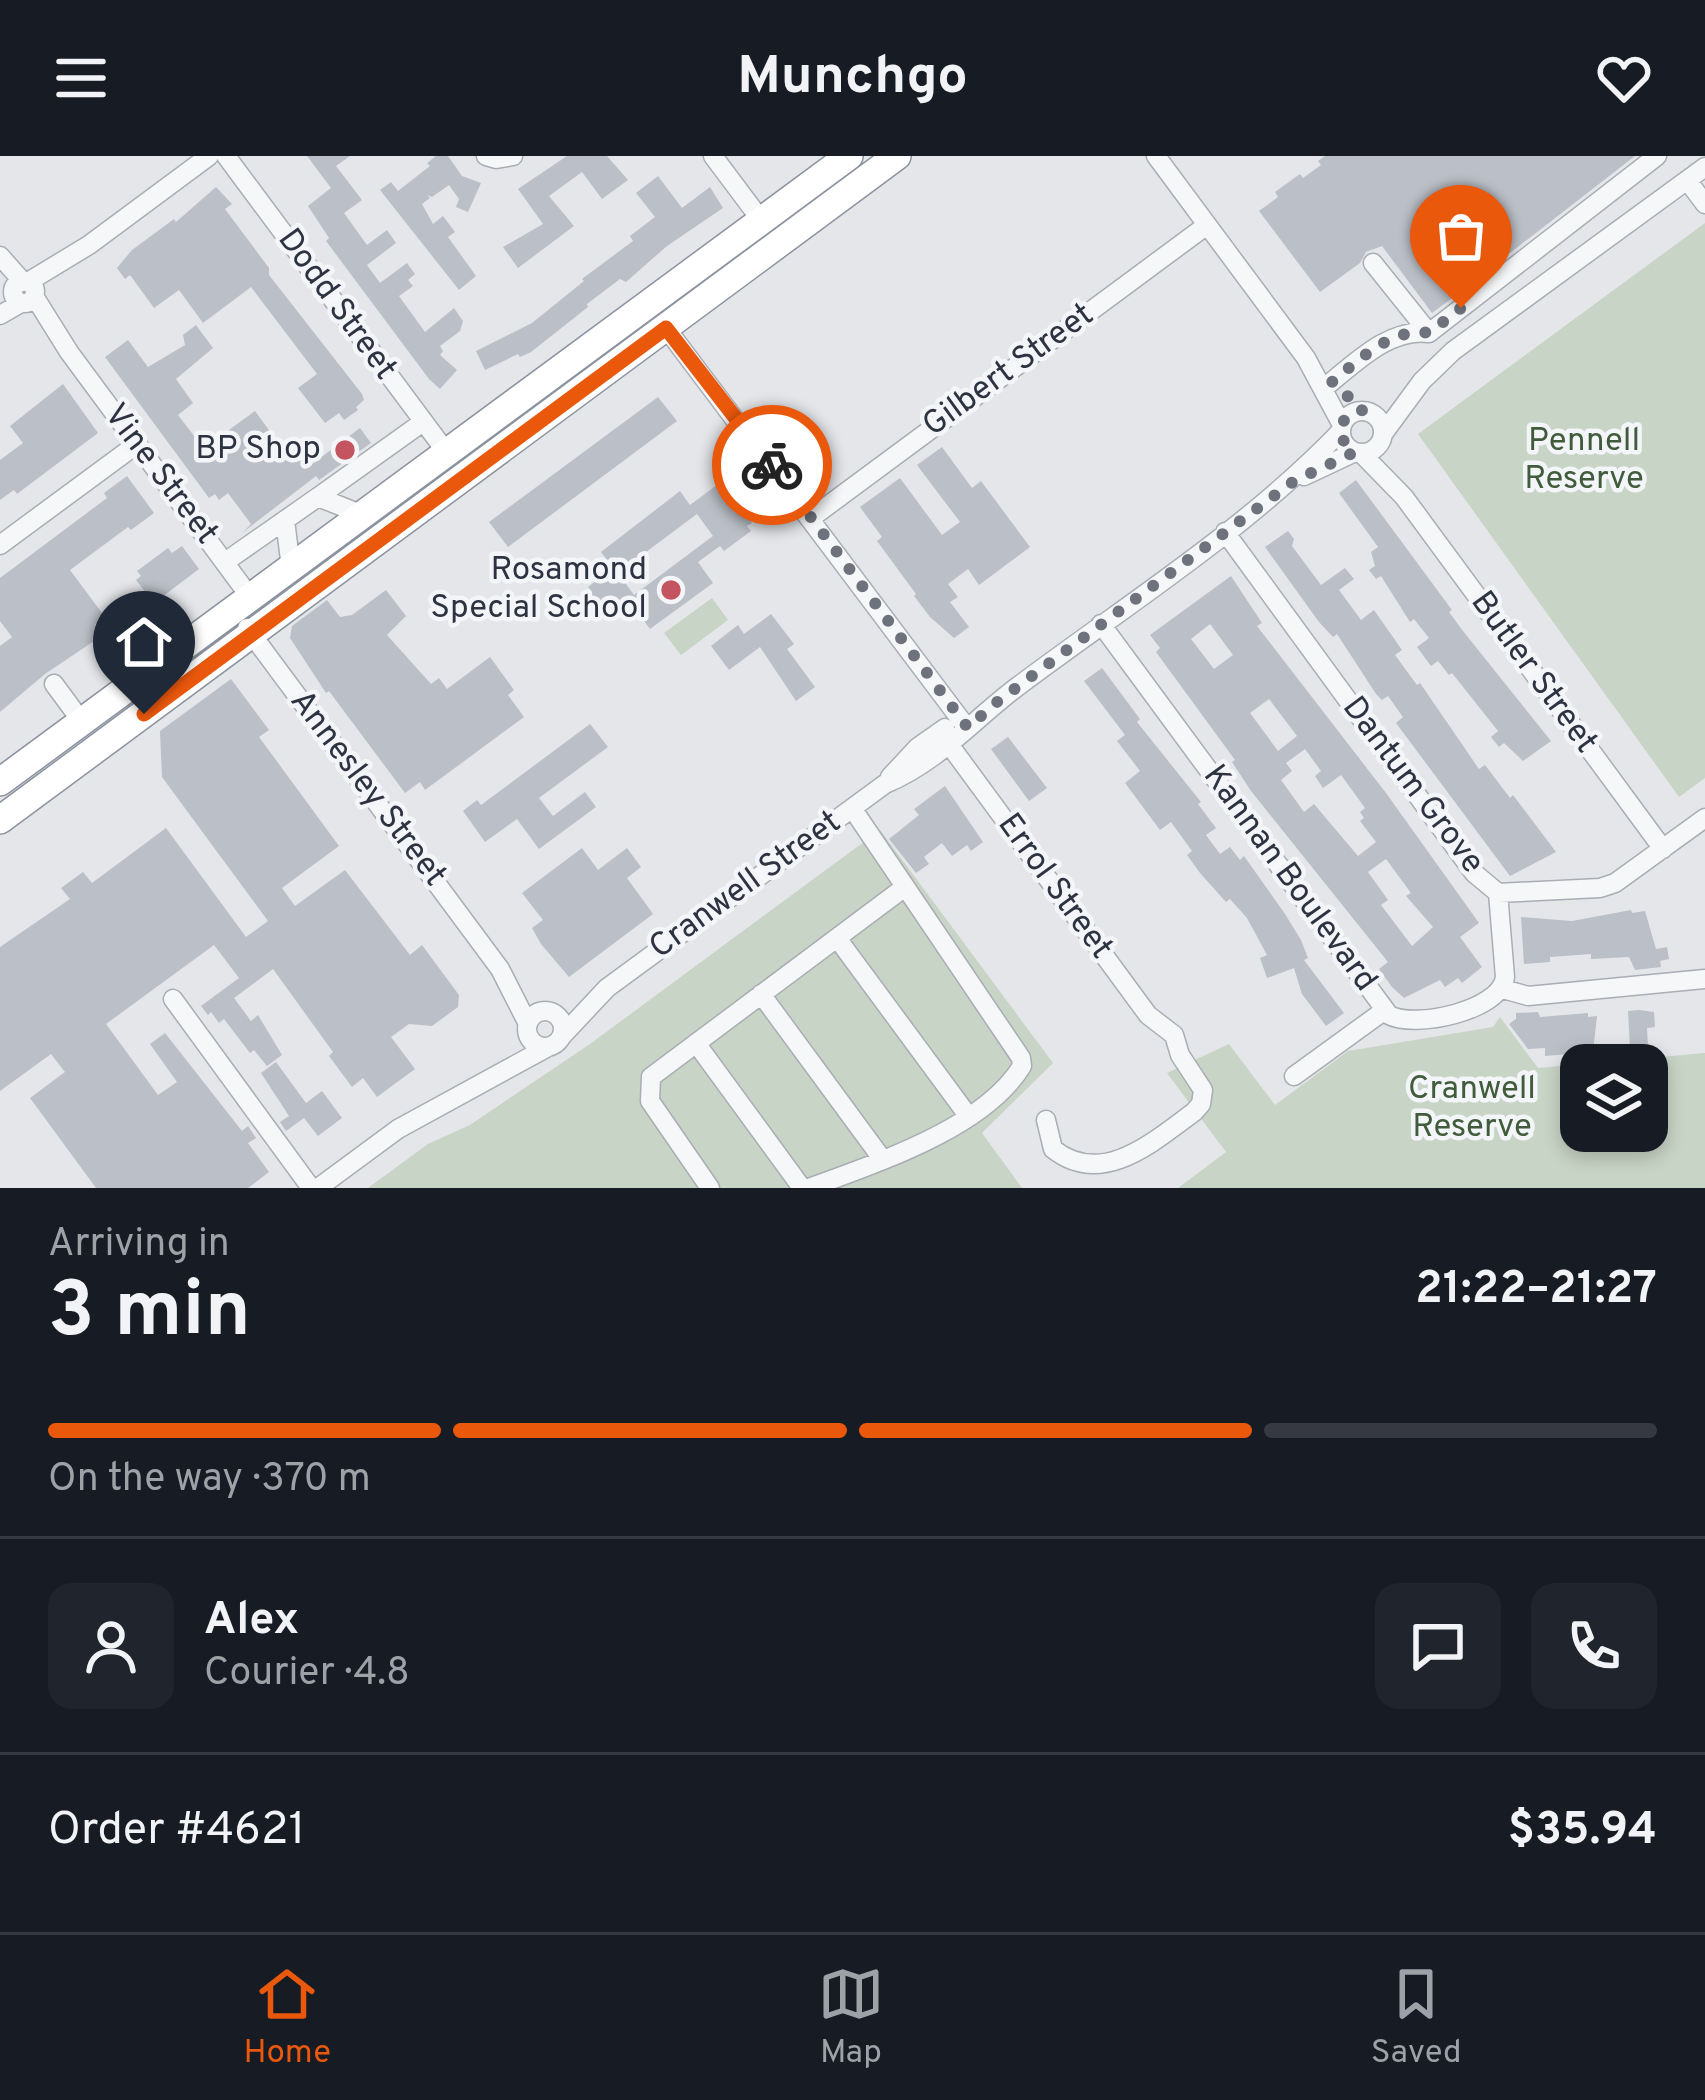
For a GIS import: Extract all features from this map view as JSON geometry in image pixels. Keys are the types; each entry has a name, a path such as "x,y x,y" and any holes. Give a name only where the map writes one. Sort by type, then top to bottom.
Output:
{"highway":[{"path":"0,782 849,156"},
{"path":"0,820 897,156"}],"street":[{"path":"0,315 21,293 209,156"},
{"name":"Dodd Street","path":"226,156 447,454"},
{"path":"486,156 512,156"},
{"path":"713,156 761,220"},
{"path":"1156,156 1306,358 1328,385 1381,422 1383,437"},
{"path":"1328,385 1390,340 1418,331 1429,333 1657,156"},
{"path":"1328,385 1344,444 1358,453 1374,449 1422,381 1475,333 1705,167"},
{"path":"1687,179 1705,204"},
{"name":"Gilbert Street","path":"811,518 1207,225"},
{"name":"Vine Street","path":"0,259 225,562 242,604"},
{"path":"1373,263 1429,333"},
{"path":"666,328 964,724"},
{"path":"1341,428 1350,414 1367,411 1422,381"},
{"path":"225,562 423,422"},
{"name":"Cranwell Street","path":"314,1188 398,1129 554,1042 607,988 885,784 927,764 945,738 1294,481 1341,428"},
{"name":"Butler Street","path":"1383,437 1404,497"},
{"path":"0,545 136,444"},
{"path":"382,451 419,473"},
{"name":"Butler Street","path":"1358,453 1404,497 1663,849"},
{"name":"Cranwell Street","path":"1294,481 1358,453"},
{"path":"317,497 363,515"},
{"path":"285,520 291,568"},
{"name":"Dantum Grove","path":"1225,532 1474,873 1498,893 1600,888 1625,877 1705,818"},
{"name":"Annesley Street","path":"242,604 252,634 500,969 527,1026"},
{"path":"139,616 168,658"},
{"name":"Kannan Boulevard","path":"1101,624 1385,1010 1403,1021 1480,1008 1504,988"},
{"path":"54,685 82,722"},
{"name":"Errol Street","path":"945,738 1148,1015 1174,1035 1186,1065 1201,1084 1203,1097 1194,1112 1134,1156 1087,1167 1053,1149 1046,1120"},
{"path":"696,1043 806,1188 884,1160 968,1117 1010,1083 1022,1066 851,808"},
{"path":"710,1188 650,1101 651,1077 905,886"},
{"path":"1498,893 1504,988 1528,996 1705,979"},
{"path":"837,938 968,1117"},
{"name":"Annesley Street","path":"500,969 548,1012"},
{"name":"Cranwell Street","path":"548,1012 607,988"},
{"path":"761,994 884,1160"},
{"path":"172,999 314,1188"},
{"path":"1294,1076 1385,1010"},
{"path":"548,1012 562,1025 554,1042 532,1042 527,1026 534,1015 548,1012"},
{"name":"Cranwell Street","path":"495,1075 527,1026"}],"green space":[{"name":"Pennell Reserve","path":"1705,223 1705,778 1679,797 1418,434"},
{"path":"712,598 728,620 681,655 664,633"},
{"path":"880,830 1053,1063 982,1133 1022,1188 368,1188 428,1144 470,1125 590,1044"},
{"name":"Cranwell Reserve","path":"1500,1017 1538,1068 1560,1066 1560,1152 1668,1152 1668,1056 1705,1053 1705,1188 1178,1188 1226,1152 1167,1073 1229,1044 1275,1105 1348,1051 1493,1027"}],"building":[{"path":"307,156 350,156 336,166 362,200 344,213 367,245 387,230 396,243 367,265 380,283 407,263 415,274 408,280 413,286 399,296 425,332 454,308 463,321 460,331 440,346 440,355 457,370 440,389 326,241 329,238 308,206 331,188"},
{"path":"436,156 448,156 462,176 481,183 468,212 456,207 459,199 449,185 432,197 427,195 430,198 422,204 433,224 443,216 455,232 448,237 476,276 459,290 380,190 391,182 398,191"},
{"path":"567,156 607,156 628,180 602,199 582,172 549,196 574,226 518,268 503,247 543,224 518,189"},
{"path":"1325,156 1635,156 1510,253 1499,252 1457,283 1463,290 1432,313 1382,246 1366,252 1360,263 1320,292 1259,211 1278,197 1275,192 1321,165 1318,161"},
{"path":"658,176 682,208 710,187 723,208 667,246 626,282 620,279 531,352 485,370 476,351 532,323 633,241 630,236 655,217 636,193"},
{"path":"216,187 232,204 225,209 269,268 269,275 362,394 358,410 344,420 339,413 325,423 298,388 317,374 251,287 203,323 179,290 154,308 130,275 125,279 117,268 132,250 174,219 176,222"},
{"path":"196,325 213,348 176,379 193,403 178,415 201,445 255,411 285,452 291,447 307,468 360,428 371,443 319,480 316,476 242,533 251,524 228,493 219,500 215,494 209,498 105,357 128,340 148,367 185,345 183,335"},
{"path":"63,384 98,433 17,494 14,490 0,500 0,460 23,443 10,426"},
{"path":"658,397 677,421 508,547 489,522"},
{"path":"942,447 972,488 981,481 1030,547 979,585 968,569 948,584 958,597 950,602 969,627 954,638 914,596 860,507 900,478 942,535 960,522 917,465"},
{"path":"127,476 154,513 70,570 105,617 95,625 103,635 0,712 0,646 12,637 0,621 0,578 107,498 104,493"},
{"path":"1356,480 1463,631 1551,741 1523,761 1504,743 1499,747 1491,737 1498,731 1452,673 1438,661 1431,666 1417,647 1429,638 1414,619 1410,622 1381,576 1376,579 1369,570 1375,566 1371,552 1378,547 1339,493"},
{"path":"721,482 752,523 747,526 751,531 724,551 720,546 698,562 713,583 650,629 632,605 612,619 608,614 604,617 588,596 592,592 588,587 613,568 601,552 680,491 690,505","holes":["697,514 713,536 634,595 618,573"]},
{"path":"1288,531 1294,539 1292,546 1321,585 1345,568 1354,579 1339,590 1361,620 1374,610 1402,650 1395,655 1479,769 1485,765 1510,798 1513,795 1556,852 1510,876 1396,723 1403,717 1388,696 1382,700 1376,694 1337,634 1333,637 1319,622 1265,547"},
{"path":"182,546 199,569 154,603 136,580 141,576 137,571 168,548 172,553"},
{"path":"1231,576 1262,623 1257,626 1479,923 1460,937 1482,967 1462,983 1458,978 1445,987 1440,980 1404,998 1392,987 1379,969 1388,962 1251,791 1235,760 1156,652 1160,648 1150,635","holes":["1210,624 1233,655 1214,669 1191,639","1269,699 1297,736 1278,751 1250,713","1305,749 1321,771 1315,776 1323,788 1341,775 1365,808 1360,821 1376,842 1358,856 1314,804 1304,812 1281,780 1292,771 1286,763","1386,859 1411,893 1406,896 1433,927 1412,946 1381,905 1388,900 1368,872"]},
{"path":"386,590 406,616 387,635 431,684 439,678 447,689 490,657 514,690 508,695 524,717 425,790 420,782 405,793 326,693 290,638 292,626 327,600 340,617 352,615"},
{"path":"771,614 794,644 787,649 815,687 796,701 760,647 729,670 711,646 738,625 744,634"},
{"path":"1102,668 1140,719 1137,722 1201,802 1216,828 1206,835 1220,854 1230,847 1240,860 1244,856 1285,914 1301,940 1308,958 1304,960 1344,1013 1326,1026 1302,994 1294,968 1267,978 1260,958 1267,955 1247,918 1200,873 1187,855 1192,851 1171,822 1160,830 1125,783 1140,771 1117,741 1125,735 1084,681"},
{"path":"231,679 269,730 259,737 339,846 282,888 295,906 345,870 410,955 422,945 459,995 458,1007 432,1026 409,1024 391,1037 415,1069 377,1097 363,1078 352,1087 329,1056 333,1052 273,969 234,998 251,1021 258,1015 282,1055 267,1066 254,1050 250,1053 224,1019 219,1023 211,1012 208,1015 201,1006 239,978 214,945 106,1024 158,1095 177,1082 150,1044 165,1033 242,1131 248,1126 256,1138 248,1143 269,1172 248,1188 96,1188 30,1098 65,1072 51,1054 0,1091 0,947 70,899 61,888 83,872 92,883 166,828 246,937 268,921 162,777 160,731"},
{"path":"590,724 608,747 539,798 553,816 585,792 596,807 539,849 517,819 485,842 463,811 477,800 481,805"},
{"path":"1008,737 1047,788 1029,801 991,749"},
{"path":"945,786 983,842 971,851 967,845 952,856 942,843 924,857 929,864 916,873 889,839 919,815 914,809"},
{"path":"582,848 598,870 627,848 641,867 627,878 653,914 569,977 532,928 543,920 522,893"},
{"path":"1645,911 1656,949 1667,947 1669,959 1660,961 1661,967 1635,970 1629,957 1591,959 1591,954 1524,964 1521,917 1572,921"},
{"path":"1628,1011 1654,1012 1655,1027 1647,1028 1648,1044 1630,1044"},
{"path":"1516,1013 1597,1016 1594,1044 1560,1044 1560,1055 1545,1056 1545,1048 1528,1049 1509,1024"},
{"path":"276,1062 306,1103 322,1091 342,1118 318,1136 304,1118 286,1131 280,1122 289,1116 261,1073"}],"way so far":[{"path":"772,465 968,728 1294,481 1355,452 1344,444 1340,431 1350,414 1363,410 1332,382 1375,348 1418,331 1429,333 1461,308"}],"place":[{"name":"BP Shop","path":"345,450"},
{"name":"Rosamond Special School","path":"671,590"}],"route":[{"path":"144,714 666,328 772,465"}]}
